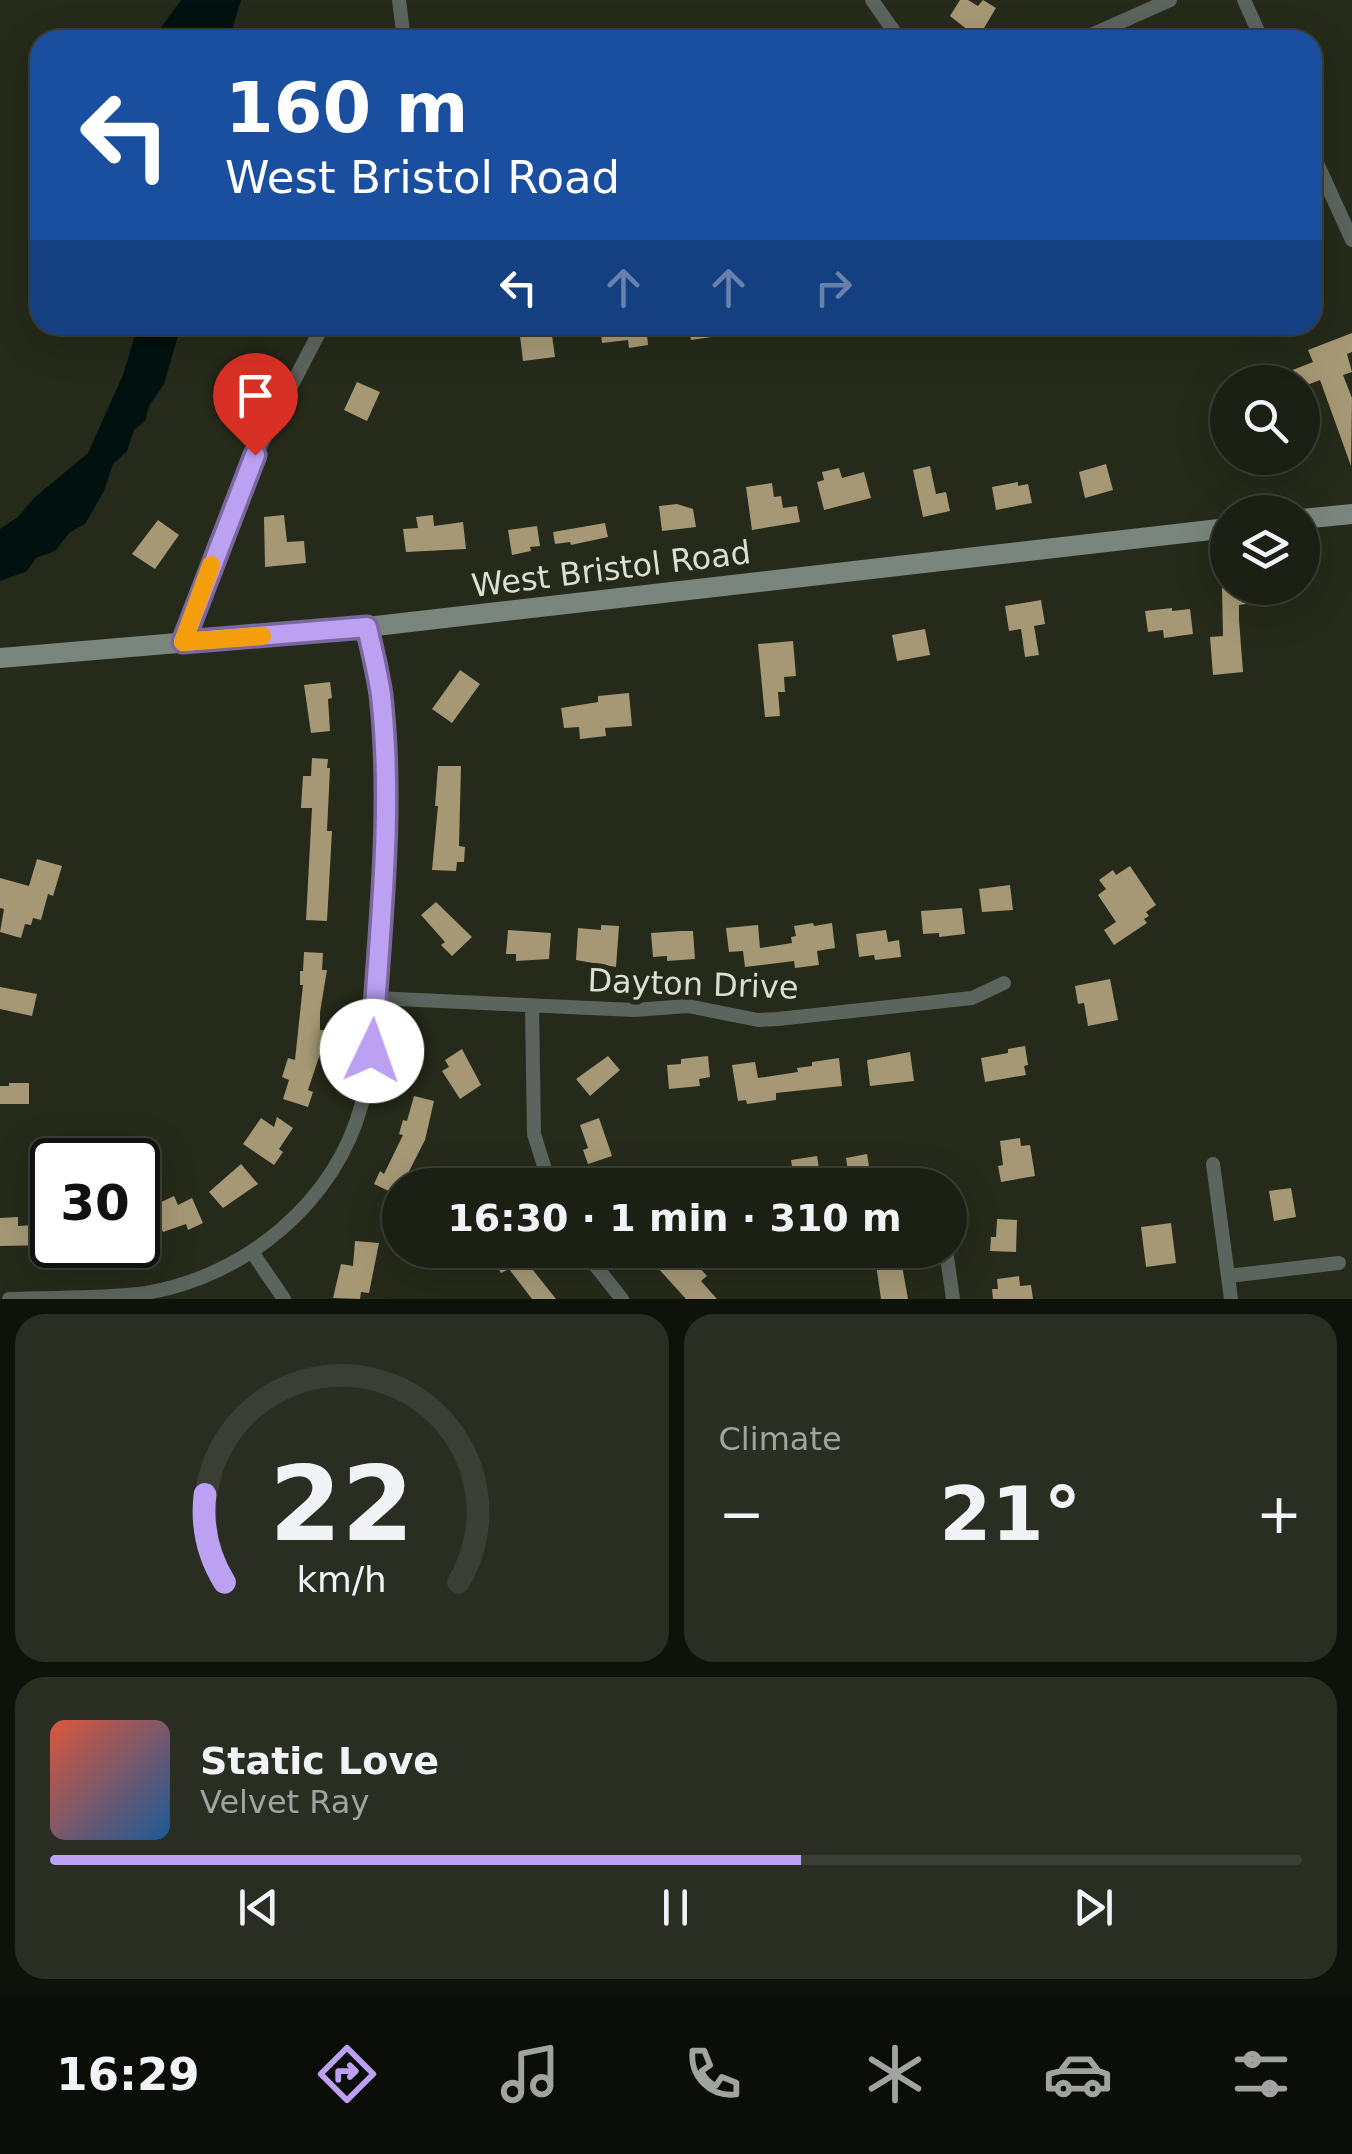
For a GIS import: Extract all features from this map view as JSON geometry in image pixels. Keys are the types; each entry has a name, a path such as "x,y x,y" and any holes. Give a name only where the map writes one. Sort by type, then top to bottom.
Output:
{"main road":[{"path":"1320,517 1352,514"},
{"name":"West Bristol Road","path":"0,658 367,627 1210,530"}],"street":[{"path":"399,0 403,30"},
{"path":"872,0 893,30"},
{"path":"1102,30 1170,0"},
{"path":"1244,0 1258,30"},
{"path":"1322,174 1352,240"},
{"path":"183,642 244,477 318,335"},
{"path":"10,1299 145,1293 213,1273 252,1252 281,1230 335,1166 350,1137 369,1074 375,998 384,746 380,692 367,627"},
{"name":"Dayton Drive","path":"375,998 634,1010 688,1006 758,1020 778,1020 972,998 1004,984"},
{"path":"532,1006 534,1134 545,1168"},
{"path":"1213,1164 1231,1299"},
{"path":"252,1252 284,1299"},
{"path":"1228,1276 1338,1263"},
{"path":"597,1268 622,1299"},
{"path":"949,1268 954,1299"}],"shaded area":[{"path":"181,0 241,0 232,30 159,30"},
{"path":"135,335 178,335 164,384 149,406 145,421 134,430 127,451 113,464 104,491 85,524 70,532 55,551 36,558 27,571 0,581 0,529 88,453 123,375"}],"building":[{"path":"960,0 978,6 983,0 996,8 983,30 968,30 950,16"},
{"path":"1352,333 1352,352 1347,354 1352,372 1343,375 1352,398 1351,466 1320,380 1320,365 1305,365 1313,362 1308,350"},
{"path":"552,335 555,357 523,361 520,336"},
{"path":"601,335 647,335 648,345 629,348 628,340 602,343"},
{"path":"690,335 726,335 691,340"},
{"path":"245,360 270,374 241,429 222,419 234,396 228,392"},
{"path":"357,382 380,392 367,421 344,410"},
{"path":"1106,464 1113,490 1085,498 1079,472"},
{"path":"930,466 936,494 946,492 950,511 923,517 913,470"},
{"path":"839,468 842,478 864,472 871,498 824,510 817,482 824,480 822,472"},
{"path":"1018,482 1018,486 1028,484 1032,503 996,510 992,487"},
{"path":"772,483 774,497 781,496 783,508 797,506 800,522 752,530 746,487"},
{"path":"677,504 693,509 696,527 662,531 659,506"},
{"path":"284,515 287,542 304,541 306,563 265,567 264,517"},
{"path":"433,515 434,526 463,522 466,549 406,552 403,529 418,528 416,517"},
{"path":"158,520 179,535 155,569 132,554"},
{"path":"605,523 608,537 571,545 555,544 553,532"},
{"path":"537,526 540,546 512,555 508,530"},
{"path":"1041,600 1045,624 1034,626 1039,655 1025,657 1021,629 1009,631 1005,606"},
{"path":"1222,605 1239,605 1243,672 1213,675 1210,637 1223,636"},
{"path":"1190,609 1193,634 1164,638 1163,630 1148,632 1145,611"},
{"path":"925,629 930,655 897,661 892,635"},
{"path":"793,641 796,676 784,677 785,692 778,692 780,716 765,717 758,644"},
{"path":"460,670 480,684 452,723 432,709"},
{"path":"330,682 330,731 311,733 304,685"},
{"path":"629,693 632,726 605,728 606,736 580,739 579,727 564,728 561,708 598,702 598,696"},
{"path":"312,758 328,759 330,768 327,831 332,831 327,921 306,920 312,808 301,808 303,776 311,776"},
{"path":"438,766 461,766 459,846 465,847 464,862 457,862 456,871 432,870"},
{"path":"37,859 62,866 41,920 33,918 31,925 25,924 21,938 0,932 4,909 0,908 0,878 29,886"},
{"path":"1130,866 1156,905 1146,912 1147,923 1114,945 1104,930 1116,922 1098,895 1106,889 1099,880 1113,870 1116,875"},
{"path":"1010,885 1013,910 982,912 979,889"},
{"path":"436,902 472,937 452,956 421,915"},
{"path":"962,908 965,934 923,934 921,911"},
{"path":"832,923 835,948 817,951 819,965 795,968 794,961 745,967 743,951 729,952 726,928 758,925 760,948 792,943 791,937 796,936 794,926"},
{"path":"601,925 619,926 616,967 576,960 578,928 601,930"},
{"path":"508,930 551,933 549,959 516,961 516,954 506,954"},
{"path":"886,930 888,942 899,940 901,957 859,957 856,934"},
{"path":"693,931 695,959 667,961 667,956 653,957 651,933"},
{"path":"304,952 323,953 322,970 327,970 320,1012 320,1030 325,1030 323,1045 308,1090 313,1092 308,1107 283,1099 289,1080 282,1077 288,1058 295,1060"},
{"path":"1110,979 1118,1020 1088,1026 1084,1003 1078,1004 1075,986"},
{"path":"0,987 37,994 32,1016 0,1009"},
{"path":"1025,1046 1026,1075 985,1082 981,1058"},
{"path":"462,1049 481,1085 460,1099 442,1071 449,1067 445,1060"},
{"path":"910,1052 914,1081 870,1086 867,1060"},
{"path":"608,1056 620,1070 590,1096 576,1079"},
{"path":"708,1056 710,1077 699,1079 700,1086 669,1089 667,1065"},
{"path":"839,1058 842,1086 776,1093 776,1100 747,1104 746,1100 738,1101 732,1065 755,1062 758,1078 798,1072 797,1068 812,1066 812,1062"},
{"path":"29,1083 29,1104 0,1104 0,1086"},
{"path":"414,1096 434,1101 425,1140 411,1168 387,1168 403,1135 399,1134 403,1120 407,1121"},
{"path":"277,1117 293,1128 274,1165 243,1144 261,1118 274,1127"},
{"path":"599,1118 612,1156 588,1164 583,1150 588,1148 580,1125"},
{"path":"1020,1138 1021,1146 1030,1145 1035,1176 1001,1182 1000,1141"},
{"path":"867,1154 869,1168 847,1168 846,1158"},
{"path":"817,1156 819,1168 792,1168 791,1160"},
{"path":"241,1164 258,1184 223,1208 209,1192"},
{"path":"382,1172 382,1188 374,1184"},
{"path":"1291,1188 1296,1217 1274,1221 1269,1191"},
{"path":"174,1196 178,1205 192,1198 203,1223 188,1230 186,1224 163,1232 160,1203"},
{"path":"18,1217 18,1226 30,1225 30,1245 0,1246 0,1218"},
{"path":"997,1219 1017,1220 1016,1252 990,1251"},
{"path":"1171,1223 1176,1263 1146,1267 1141,1227"},
{"path":"355,1241 379,1243 369,1293 361,1292 360,1299 333,1298 341,1264 353,1266"},
{"path":"498,1268 531,1268 556,1299 532,1299 509,1269 501,1273"},
{"path":"658,1268 700,1268 707,1276 701,1281 717,1299 686,1299"},
{"path":"877,1268 902,1268 908,1299 881,1299"},
{"path":"1019,1276 1020,1286 1031,1285 1033,1299 993,1299 997,1279"}],"slow traffic":[{"path":"211,565 183,642 262,636"}],"route":[{"path":"255,455 183,642 367,627 380,692 385,801 372,1051"}]}
